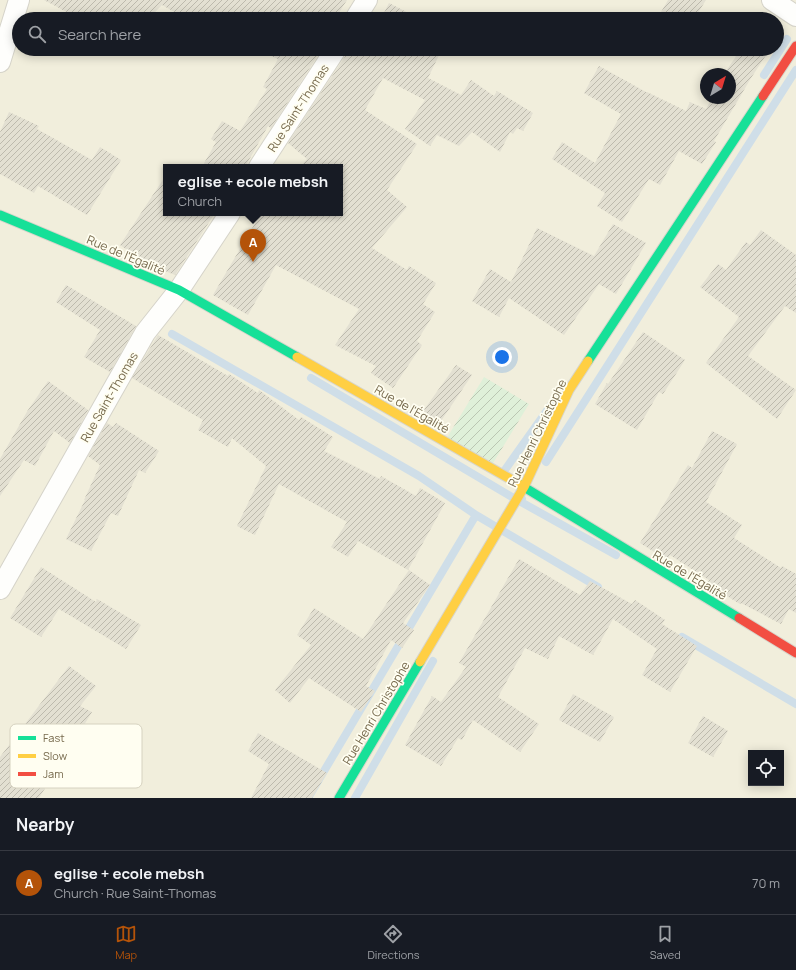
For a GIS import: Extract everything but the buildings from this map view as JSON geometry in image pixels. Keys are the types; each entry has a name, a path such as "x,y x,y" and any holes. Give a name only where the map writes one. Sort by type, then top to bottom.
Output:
{"street":[{"path":"15,12 19,0"},
{"path":"359,12 367,0"},
{"path":"772,0 796,16"},
{"path":"0,62 12,23"},
{"name":"Rue Henri Christophe","path":"339,798 524,487 569,390 648,268 796,46"},
{"name":"Rue Saint-Thomas","path":"261,164 331,56"},
{"name":"Rue de l'Égalité","path":"0,215 179,290 524,487 796,653"},
{"name":"Rue Saint-Thomas","path":"0,588 145,333 179,290 228,216"}],"shaded area":[{"path":"0,0 796,0 796,798 0,798"}],"green space":[{"path":"484,377 529,404 490,468 445,441"}],"waterway":[{"path":"784,44 787,39"},
{"path":"764,75 776,56"},
{"path":"546,462 796,70"},
{"path":"172,334 419,476 476,515 598,587"},
{"path":"311,378 517,500"},
{"path":"502,474 553,402"},
{"path":"522,499 521,502 616,555"},
{"path":"308,798 476,515"},
{"path":"682,637 796,704"},
{"path":"355,798 433,661"}],"traffic: fast":[{"path":"588,361 763,96"},
{"path":"0,215 179,290 297,357"},
{"path":"519,484 739,618"},
{"path":"339,798 420,662"}],"traffic: slow":[{"path":"297,357 519,484"},
{"path":"420,662 524,487 569,390 588,361"}],"traffic: jam":[{"path":"763,96 796,46"},
{"path":"739,618 796,653"}],"place":[{"name":"eglise + ecole mebsh","path":"253,262"}]}
